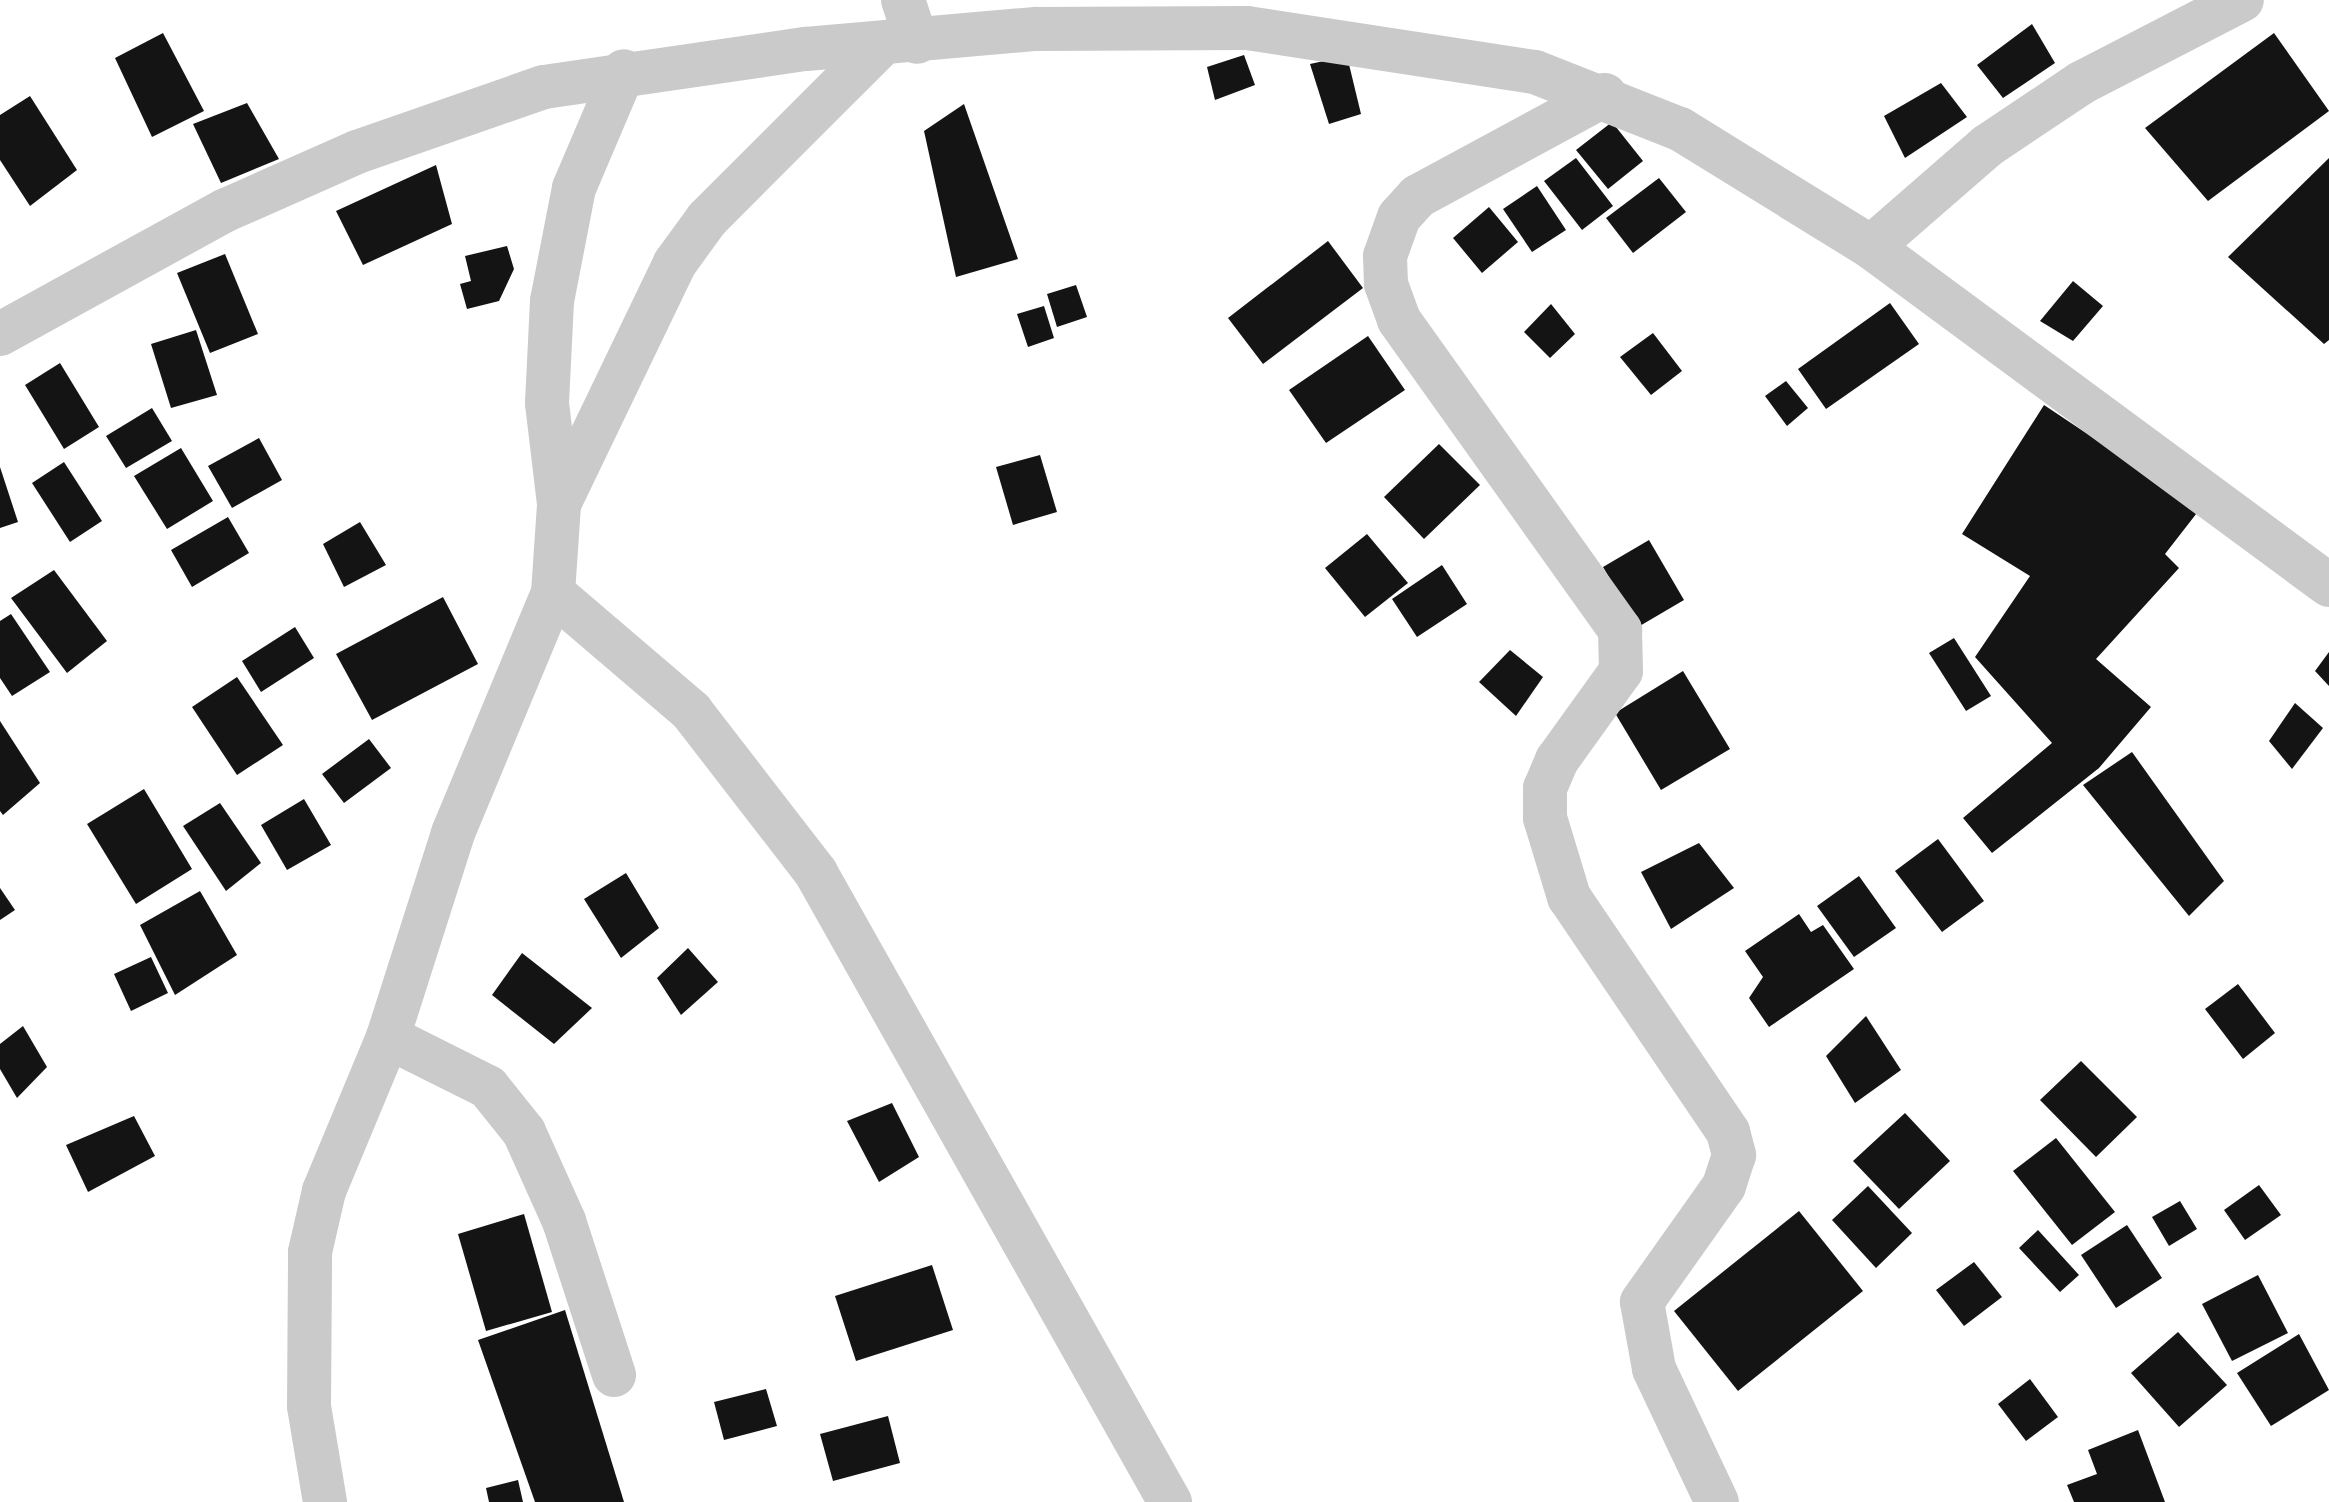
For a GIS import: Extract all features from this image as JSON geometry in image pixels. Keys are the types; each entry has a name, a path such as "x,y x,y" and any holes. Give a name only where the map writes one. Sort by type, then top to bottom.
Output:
{"street":[{"path":"559,504 675,263 707,219 899,44 903,0"},
{"path":"1871,247 1987,146 2081,83 2242,0"},
{"path":"0,334 226,210 357,152 544,87 624,71 899,44 1165,13 1535,72 1605,95 1680,129 1871,247 2329,585"},
{"path":"325,1502 307,1366 310,1252 324,1191 388,1037 453,833 553,593 559,504 547,403 552,301 574,188 624,71"},
{"path":"1605,95 1418,196 1399,217 1385,256 1386,284 1399,320 1620,630 1621,671 1557,760 1545,788 1545,818 1569,897 1728,1132 1734,1155 1724,1186 1642,1302 1654,1369 1717,1502"},
{"path":"553,593 691,711 816,873 1170,1502"},
{"path":"388,1037 488,1087 524,1132 564,1221 614,1375"}],"building":[{"path":"2032,24 2055,63 2003,98 1977,65"},
{"path":"163,33 204,111 152,137 115,58"},
{"path":"2274,33 2329,111 2208,201 2145,128"},
{"path":"1244,55 1255,85 1215,100 1207,67"},
{"path":"1347,56 1361,114 1329,124 1310,64"},
{"path":"1941,83 1967,117 1905,158 1884,116"},
{"path":"30,96 77,170 30,206 0,160 0,115"},
{"path":"247,103 279,159 221,183 193,124"},
{"path":"964,104 1018,259 956,277 924,131"},
{"path":"1612,122 1643,161 1608,189 1576,150"},
{"path":"1576,158 1613,206 1582,230 1544,181"},
{"path":"2329,158 2329,340 2324,344 2228,257"},
{"path":"436,165 452,224 363,265 336,211"},
{"path":"1659,178 1686,212 1633,253 1606,218"},
{"path":"1537,186 1566,230 1532,252 1503,209"},
{"path":"1489,207 1518,242 1482,273 1453,238"},
{"path":"1328,241 1363,288 1263,364 1228,318"},
{"path":"507,246 514,269 499,301 467,309 460,284 471,281 465,256"},
{"path":"225,254 258,334 210,353 177,273"},
{"path":"2073,281 2103,306 2073,341 2040,321"},
{"path":"1076,285 1087,317 1057,327 1047,294"},
{"path":"1890,303 1919,344 1826,409 1798,369"},
{"path":"1551,304 1575,334 1550,358 1524,332"},
{"path":"1044,306 1054,338 1028,347 1017,314"},
{"path":"196,330 217,395 171,408 151,344"},
{"path":"1653,333 1682,371 1651,395 1620,357"},
{"path":"1368,336 1405,390 1326,443 1289,390"},
{"path":"60,363 99,427 64,449 25,385"},
{"path":"1786,381 1808,408 1787,426 1765,396"},
{"path":"2044,405 2200,509 2165,554 2179,568 2096,659 2151,707 2099,768 1992,853 1963,818 2052,743 1975,657 2030,576 1962,534"},
{"path":"152,408 172,441 126,468 106,436"},
{"path":"259,438 282,480 232,508 208,466"},
{"path":"1439,444 1480,485 1424,539 1384,497"},
{"path":"181,448 213,501 167,529 134,476"},
{"path":"1040,455 1057,512 1013,525 996,467"},
{"path":"64,462 102,521 70,542 32,483"},
{"path":"0,467 18,522 0,528"},
{"path":"228,517 249,553 192,587 171,550"},
{"path":"360,522 386,565 344,587 323,544"},
{"path":"1367,534 1408,583 1365,617 1325,568"},
{"path":"1649,540 1684,600 1638,627 1603,567"},
{"path":"1442,565 1467,604 1417,637 1392,599"},
{"path":"54,570 107,641 67,673 11,598"},
{"path":"443,597 478,664 372,720 336,654"},
{"path":"11,614 50,672 12,696 0,678 0,621"},
{"path":"295,627 314,658 261,692 242,661"},
{"path":"1954,638 1991,696 1966,711 1929,653"},
{"path":"1510,650 1543,677 1516,716 1479,682"},
{"path":"2329,652 2329,686 2315,671"},
{"path":"1683,671 1730,749 1661,790 1615,713"},
{"path":"237,677 283,745 237,775 192,707"},
{"path":"2295,703 2323,728 2292,769 2269,741"},
{"path":"0,721 40,783 3,815 0,811"},
{"path":"369,739 391,768 344,803 322,774"},
{"path":"2132,752 2224,881 2189,916 2083,785"},
{"path":"144,789 192,869 136,904 87,824"},
{"path":"304,799 331,845 287,870 261,825"},
{"path":"220,803 261,863 226,891 183,826"},
{"path":"1938,839 1984,901 1942,932 1895,871"},
{"path":"1699,843 1734,888 1671,929 1641,872"},
{"path":"626,873 659,928 621,958 584,899"},
{"path":"1859,876 1896,928 1854,957 1817,906"},
{"path":"0,888 15,910 0,920"},
{"path":"200,891 237,955 175,995 140,925"},
{"path":"1799,914 1811,932 1823,925 1854,969 1769,1027 1749,998 1763,977 1745,951"},
{"path":"688,948 718,982 681,1015 657,978"},
{"path":"522,953 592,1008 554,1044 492,995"},
{"path":"151,957 168,993 131,1011 114,974"},
{"path":"2238,984 2275,1033 2243,1059 2205,1009"},
{"path":"1866,1016 1901,1070 1855,1103 1826,1056"},
{"path":"23,1026 47,1067 17,1098 0,1069 0,1044"},
{"path":"2081,1061 2137,1117 2096,1157 2040,1100"},
{"path":"892,1103 919,1157 879,1182 847,1121"},
{"path":"1905,1113 1950,1161 1899,1209 1853,1161"},
{"path":"134,1116 155,1156 88,1192 66,1145"},
{"path":"2056,1138 2115,1212 2072,1245 2013,1171"},
{"path":"2259,1185 2281,1215 2245,1240 2224,1210"},
{"path":"1868,1186 1912,1233 1876,1268 1832,1220"},
{"path":"2180,1201 2197,1229 2169,1246 2152,1217"},
{"path":"1799,1211 1863,1291 1738,1391 1674,1311"},
{"path":"524,1214 552,1312 486,1331 458,1234"},
{"path":"2127,1225 2162,1278 2116,1308 2081,1255"},
{"path":"2038,1230 2079,1275 2060,1292 2019,1248"},
{"path":"1974,1262 2002,1297 1964,1326 1936,1290"},
{"path":"932,1265 953,1330 856,1361 835,1296"},
{"path":"2258,1275 2288,1333 2232,1361 2202,1304"},
{"path":"565,1310 624,1502 535,1502 478,1340"},
{"path":"2178,1332 2227,1385 2179,1427 2131,1373"},
{"path":"2299,1334 2329,1390 2271,1426 2237,1373"},
{"path":"2030,1379 2058,1417 2026,1441 1998,1404"},
{"path":"766,1389 777,1426 724,1440 714,1402"},
{"path":"888,1416 900,1463 833,1481 820,1434"},
{"path":"2138,1430 2165,1502 2074,1502 2067,1485 2097,1474 2088,1450"},
{"path":"518,1480 523,1502 489,1502 486,1488"}]}
